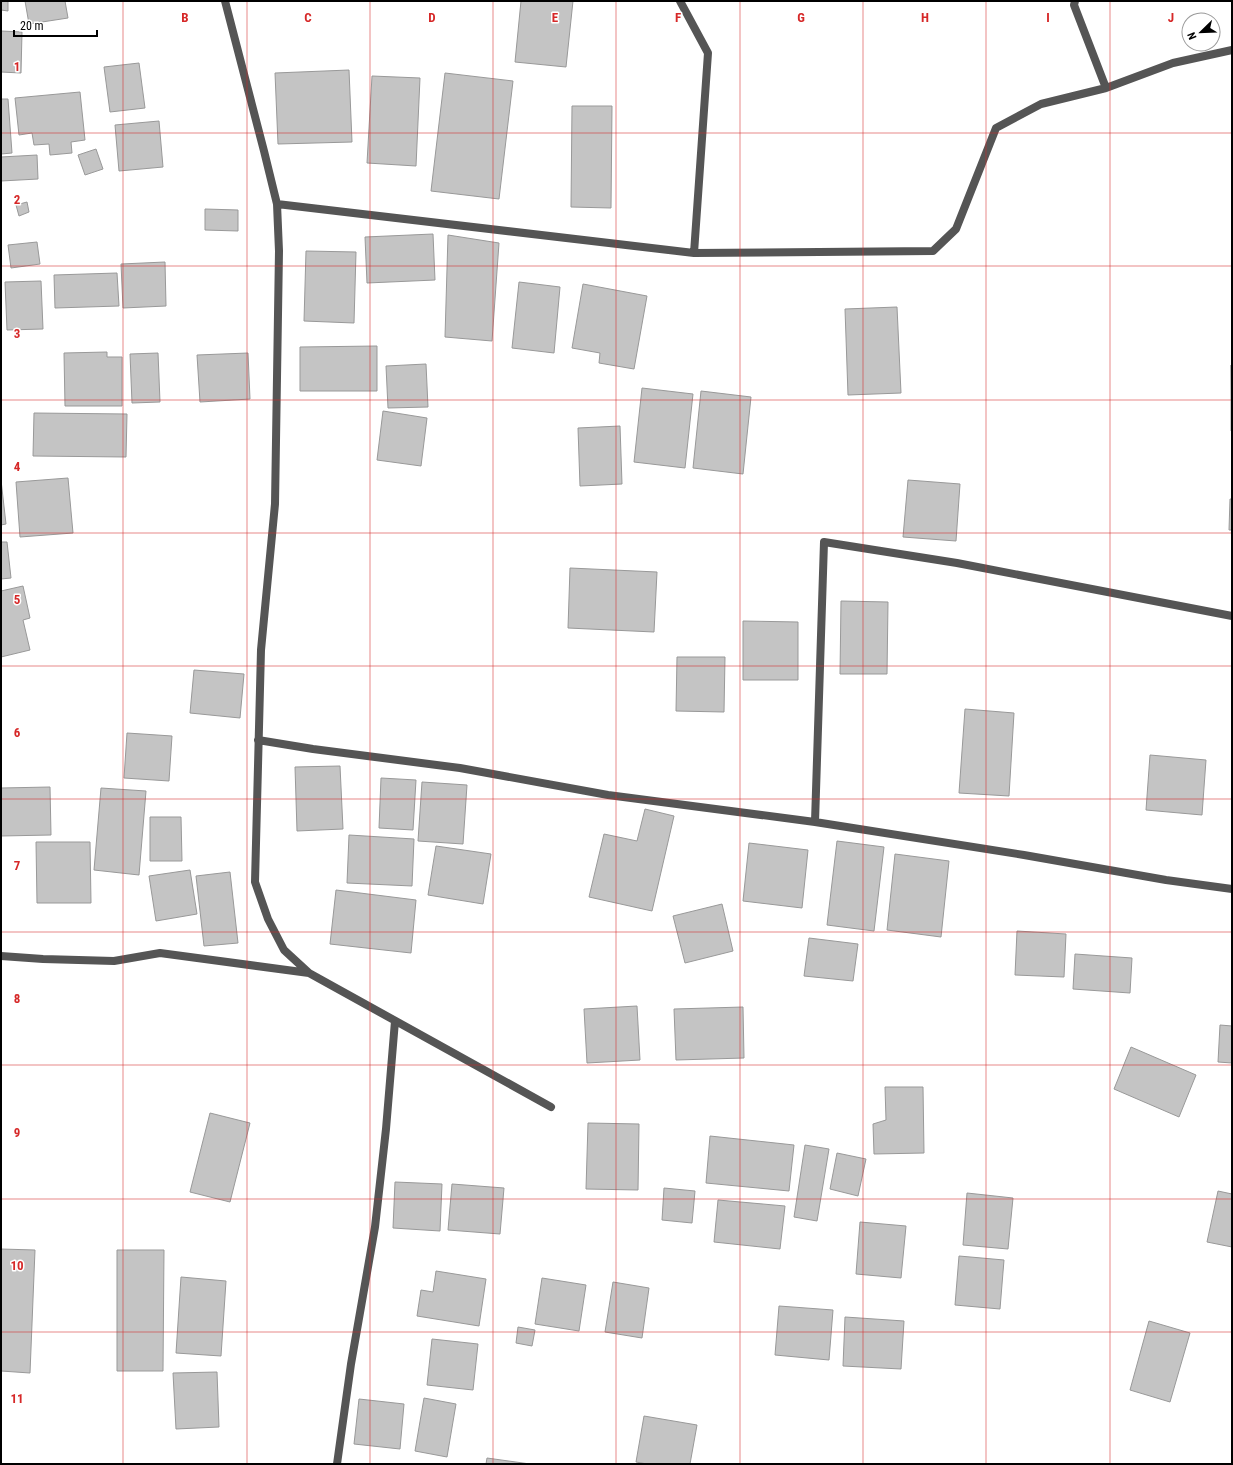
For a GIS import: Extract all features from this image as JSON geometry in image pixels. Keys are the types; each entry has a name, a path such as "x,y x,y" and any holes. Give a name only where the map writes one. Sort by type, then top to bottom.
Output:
{"street":[{"path":"224,1 277,204 279,251 276,504 261,650 255,882 268,919 284,950 309,973 550,1107"},
{"path":"680,1 708,53 694,253"},
{"path":"1075,1 1074,6 1106,88"},
{"path":"277,204 694,253 933,251 956,229 996,128 1041,104 1106,88 1173,63 1232,50"},
{"path":"815,822 824,542 957,563 1232,616"},
{"path":"258,740 313,749 460,768 608,795 815,822 1166,880 1232,889"},
{"path":"1,956 43,959 114,960 160,954 309,973"},
{"path":"337,1464 351,1364 376,1227 395,1021"}],"building":[{"path":"1,1 8,1 8,11 1,10"},
{"path":"25,1 65,1 68,18 29,24"},
{"path":"521,1 573,1 566,67 515,62"},
{"path":"1,31 22,32 21,73 1,72"},
{"path":"139,63 145,108 110,112 104,67"},
{"path":"349,70 352,142 278,144 275,73"},
{"path":"445,73 513,81 499,199 431,191"},
{"path":"372,76 420,78 416,166 367,163"},
{"path":"80,92 85,140 71,142 72,153 50,155 49,144 34,145 32,133 19,135 15,98"},
{"path":"1,99 8,99 12,153 1,154"},
{"path":"572,106 612,106 611,208 571,207"},
{"path":"159,121 163,167 119,171 115,125"},
{"path":"96,149 103,169 85,175 78,155"},
{"path":"37,155 38,179 1,181 1,157"},
{"path":"27,202 29,212 19,216 16,205"},
{"path":"205,209 238,210 238,231 205,230"},
{"path":"433,234 435,280 367,283 365,237"},
{"path":"448,235 499,243 492,341 445,337"},
{"path":"37,242 40,264 11,268 8,245"},
{"path":"306,251 356,252 354,323 304,321"},
{"path":"165,262 166,306 123,308 121,264"},
{"path":"117,273 119,306 55,308 54,275"},
{"path":"41,281 43,329 7,330 5,282"},
{"path":"519,282 560,287 554,353 512,348"},
{"path":"583,284 647,296 634,369 599,363 600,353 572,348"},
{"path":"897,307 901,393 848,395 845,309"},
{"path":"377,346 377,391 300,391 300,347"},
{"path":"107,352 107,357 122,357 122,406 65,406 64,353"},
{"path":"158,353 160,402 132,403 130,354"},
{"path":"248,353 250,399 200,402 197,355"},
{"path":"426,364 428,407 388,408 386,366"},
{"path":"1231,365 1232,431 1231,431"},
{"path":"642,388 693,394 685,468 634,462"},
{"path":"701,391 751,397 743,474 693,468"},
{"path":"383,411 427,418 421,466 377,460"},
{"path":"34,413 127,414 126,457 33,456"},
{"path":"620,426 622,484 580,486 578,428"},
{"path":"68,478 73,533 20,537 16,482"},
{"path":"1,480 6,524 1,525"},
{"path":"908,480 960,484 956,541 903,537"},
{"path":"1230,499 1232,499 1232,530 1229,530"},
{"path":"1,542 7,542 11,578 1,579"},
{"path":"570,568 657,572 654,632 568,628"},
{"path":"23,586 30,618 23,620 30,650 1,657 1,591"},
{"path":"841,601 888,602 887,674 840,674"},
{"path":"743,621 798,622 798,680 743,680"},
{"path":"677,657 725,657 724,712 676,711"},
{"path":"194,670 244,674 240,718 190,713"},
{"path":"965,709 1014,713 1009,796 959,793"},
{"path":"127,733 172,736 169,781 124,778"},
{"path":"1150,755 1206,760 1202,815 1146,810"},
{"path":"340,766 343,829 297,831 295,767"},
{"path":"381,778 416,780 413,830 379,828"},
{"path":"422,782 467,785 463,844 418,841"},
{"path":"50,787 51,835 1,836 1,788"},
{"path":"101,788 146,791 139,875 94,870"},
{"path":"645,809 674,816 652,911 589,897 604,834 637,841"},
{"path":"150,817 181,817 182,861 150,861"},
{"path":"349,835 414,839 412,886 347,883"},
{"path":"837,841 884,847 874,931 827,925"},
{"path":"36,842 90,842 91,903 37,903"},
{"path":"749,843 808,850 802,908 743,901"},
{"path":"436,846 491,854 483,904 428,895"},
{"path":"895,854 949,861 941,937 887,930"},
{"path":"190,870 197,914 156,921 149,876"},
{"path":"230,872 238,943 204,946 196,876"},
{"path":"336,890 416,900 411,953 330,944"},
{"path":"722,904 733,951 685,963 673,916"},
{"path":"1017,931 1066,934 1064,977 1015,975"},
{"path":"809,938 858,944 853,981 804,976"},
{"path":"1075,954 1132,958 1130,993 1073,989"},
{"path":"637,1006 640,1060 587,1063 584,1009"},
{"path":"743,1007 744,1058 676,1060 674,1009"},
{"path":"1220,1025 1232,1026 1232,1063 1218,1062"},
{"path":"1131,1047 1196,1075 1179,1117 1114,1089"},
{"path":"885,1087 923,1087 924,1153 874,1154 873,1124 886,1120"},
{"path":"210,1113 250,1123 230,1202 190,1192"},
{"path":"588,1123 639,1124 638,1190 586,1189"},
{"path":"710,1136 794,1145 789,1191 706,1183"},
{"path":"805,1145 829,1149 817,1221 794,1217"},
{"path":"837,1153 866,1159 858,1196 830,1189"},
{"path":"395,1182 442,1184 440,1231 393,1228"},
{"path":"452,1184 504,1188 500,1234 448,1230"},
{"path":"664,1188 695,1191 692,1223 662,1220"},
{"path":"1218,1191 1232,1194 1232,1247 1207,1242"},
{"path":"967,1193 1013,1198 1008,1249 963,1245"},
{"path":"718,1200 785,1206 780,1249 714,1242"},
{"path":"860,1222 906,1226 901,1278 856,1274"},
{"path":"1,1249 35,1250 30,1373 1,1371"},
{"path":"117,1250 164,1250 163,1371 117,1371"},
{"path":"959,1256 1004,1260 1000,1309 955,1305"},
{"path":"436,1271 486,1279 479,1326 417,1316 421,1290 433,1292"},
{"path":"181,1277 226,1281 221,1356 176,1353"},
{"path":"542,1278 586,1285 579,1331 535,1324"},
{"path":"613,1282 649,1288 642,1338 605,1332"},
{"path":"779,1306 833,1310 829,1360 775,1355"},
{"path":"845,1317 904,1321 901,1369 843,1366"},
{"path":"1149,1321 1190,1333 1170,1402 1130,1390"},
{"path":"518,1327 535,1330 532,1346 516,1343"},
{"path":"432,1339 478,1344 473,1390 427,1385"},
{"path":"217,1372 219,1427 176,1429 173,1373"},
{"path":"424,1398 456,1404 447,1457 415,1451"},
{"path":"359,1399 404,1404 400,1449 354,1444"},
{"path":"644,1416 697,1425 690,1464 647,1464 636,1462"},
{"path":"487,1458 530,1464 486,1464"}]}
